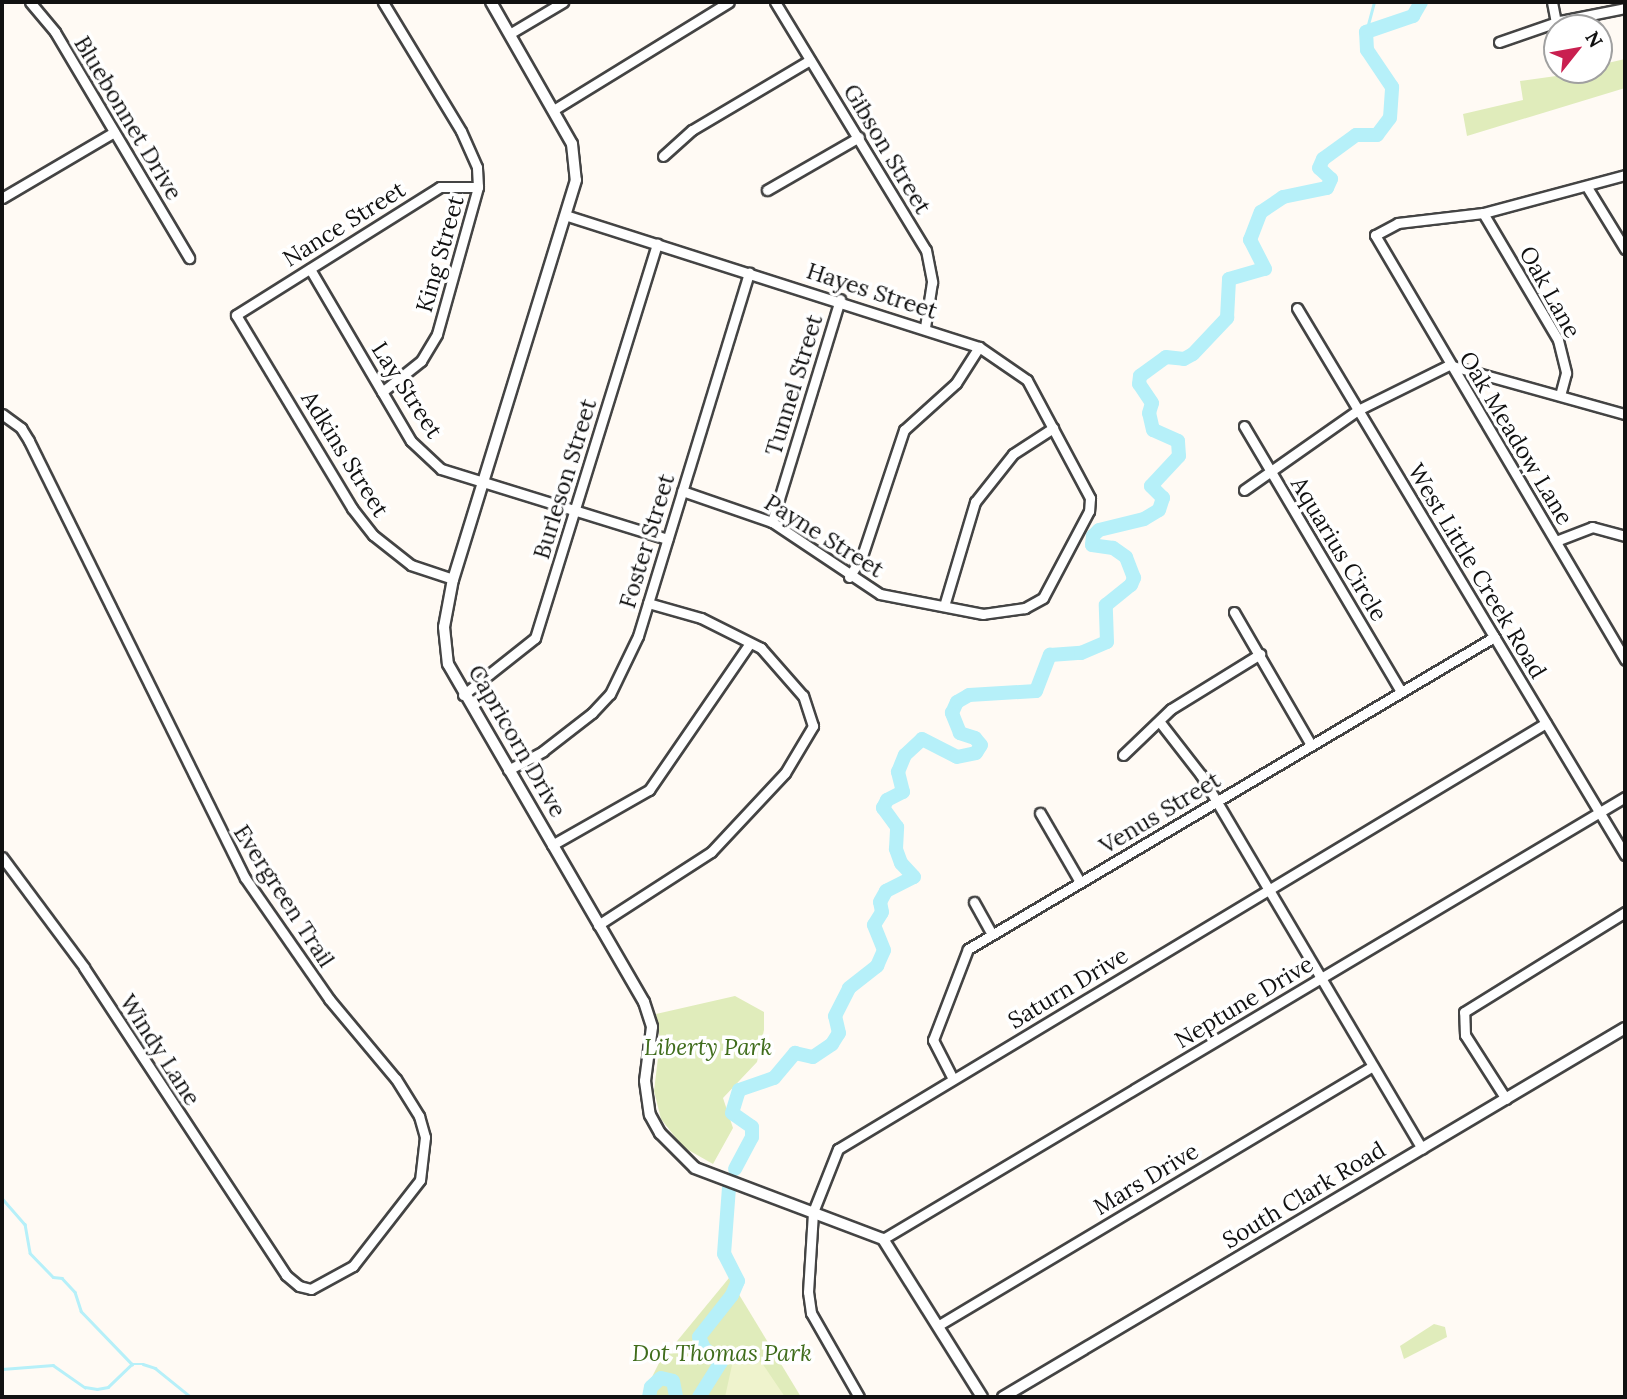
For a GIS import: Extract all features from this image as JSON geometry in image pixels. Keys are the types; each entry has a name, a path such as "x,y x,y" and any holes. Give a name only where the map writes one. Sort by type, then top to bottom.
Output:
{"street":[{"name":"Bluebonnet Drive","path":"30,2 55,32 189,258"},
{"name":"King Street","path":"382,392 421,361 437,334 478,187 477,167 461,131 383,2"},
{"name":"Capricorn Drive","path":"491,2 555,109 572,144 576,180 568,216 453,579 444,627 448,664 463,695 644,1002 652,1027 645,1081 650,1115 660,1133 695,1168 883,1239"},
{"path":"511,33 563,2"},
{"path":"555,109 729,2"},
{"name":"Gibson Street","path":"775,2 926,250 932,282 925,327"},
{"path":"1595,14 1625,8"},
{"path":"1499,42 1543,27"},
{"path":"663,156 692,130 810,60"},
{"path":"2,198 114,132"},
{"path":"767,190 859,137"},
{"path":"1483,214 1625,175"},
{"name":"Nance Street","path":"236,315 440,187 478,187"},
{"path":"1587,187 1625,249"},
{"name":"Oak Meadow Lane","path":"1483,214 1398,223 1375,235 1449,365 1625,660"},
{"name":"Oak Lane","path":"1483,214 1558,340 1566,373 1560,395"},
{"name":"Hayes Street","path":"568,216 750,274 840,299 979,347 1027,380 1090,498"},
{"name":"Burleson Street","path":"463,695 535,638 657,243"},
{"name":"Lay Street","path":"310,269 411,441 442,469 667,539"},
{"name":"Foster Street","path":"508,770 543,751 610,694 638,636 750,274"},
{"name":"Tunnel Street","path":"772,522 840,299"},
{"name":"West Little Creek Road","path":"1297,307 1625,855"},
{"name":"Adkins Street","path":"236,315 352,508 373,535 411,565 453,579"},
{"path":"849,577 862,556 904,430 956,383 979,347"},
{"path":"1244,490 1272,474 1358,410 1449,365 1625,414"},
{"name":"Evergreen Trail","path":"2,414 21,428 29,441 245,878 329,999 396,1080 419,1116 425,1137 420,1180 352,1266 312,1289 293,1282 281,1267"},
{"name":"Aquarius Circle","path":"1244,426 1401,691"},
{"path":"944,606 975,502 1013,454 1052,428"},
{"name":"Payne Street","path":"682,491 772,522 849,577 880,594 983,614 1025,608 1043,598 1089,511 1090,498"},
{"path":"1556,541 1592,527 1625,536"},
{"path":"598,925 711,852 785,773 813,726 803,696 761,648 701,618 648,603"},
{"path":"1234,612 1311,745"},
{"name":"Venus Street","path":"953,1079 937,1053 935,1030 960,963 968,949 1494,637"},
{"path":"552,845 649,790 750,643"},
{"path":"1123,755 1171,709 1260,654"},
{"path":"1159,721 1216,802 1422,1148"},
{"name":"Saturn Drive","path":"859,1397 811,1313 808,1292 813,1212 838,1149 1546,723"},
{"name":"Neptune Drive","path":"883,1239 1625,797"},
{"path":"1040,813 1080,882"},
{"name":"Windy Lane","path":"2,857 84,967 281,1267"},
{"path":"974,902 992,933"},
{"path":"1506,1099 1465,1035 1464,1012 1625,912"},
{"name":"South Clark Road","path":"1003,1397 1625,1027"},
{"name":"Mars Drive","path":"939,1325 1373,1066"},
{"path":"883,1239 982,1397"}],"green space":[{"path":"1625,59 1625,88 1467,136 1463,114 1523,100 1520,81 1543,78 1543,84 1613,84 1613,62"},
{"name":"Liberty Park","path":"735,996 764,1012 764,1030 757,1062 723,1098 733,1128 713,1164 683,1147 661,1119 654,1091 660,1041 656,1014"},
{"name":"Dot Thomas Park","path":"729,1278 801,1397 642,1397 659,1363"},
{"path":"1434,1324 1445,1327 1447,1337 1404,1359 1400,1346"},
{"path":"736,1347 762,1363 785,1397 725,1397"}],"waterway":[{"path":"1366,32 1374,2"},
{"path":"735,1169 752,1137 752,1127 732,1113 739,1090 774,1078 795,1053 813,1057 832,1044 839,1033 835,1016 849,988 877,966 884,950 874,925 882,912 880,902 886,891 914,877 901,863 896,849 897,827 883,808 887,800 903,792 898,772 905,755 922,739 957,757 976,753 981,745 975,738 960,733 952,713 957,702 969,695 1036,691 1050,655 1081,653 1107,642 1106,605 1131,585 1134,578 1126,557 1113,548 1092,545 1093,536 1099,530 1144,519 1159,510 1163,498 1151,486 1179,456 1178,441 1153,430 1149,413 1152,403 1139,384 1140,376 1166,357 1184,359 1193,354 1227,318 1229,279 1265,269 1250,240 1261,212 1283,197 1327,188 1331,179 1319,168 1323,159 1356,135 1377,135 1390,118 1392,87 1367,50 1366,32 1413,16 1421,2"},
{"path":"699,1397 721,1362 704,1348 699,1337 732,1295 738,1281 724,1254 729,1188"},
{"path":"2,1198 25,1224 30,1253 53,1277 62,1278 75,1292 81,1311 132,1364"},
{"path":"2,1369 53,1365 85,1387 97,1389 108,1387 132,1364 143,1364 155,1368 191,1397"},
{"path":"649,1397 651,1387 661,1378 673,1381 676,1397"}]}
